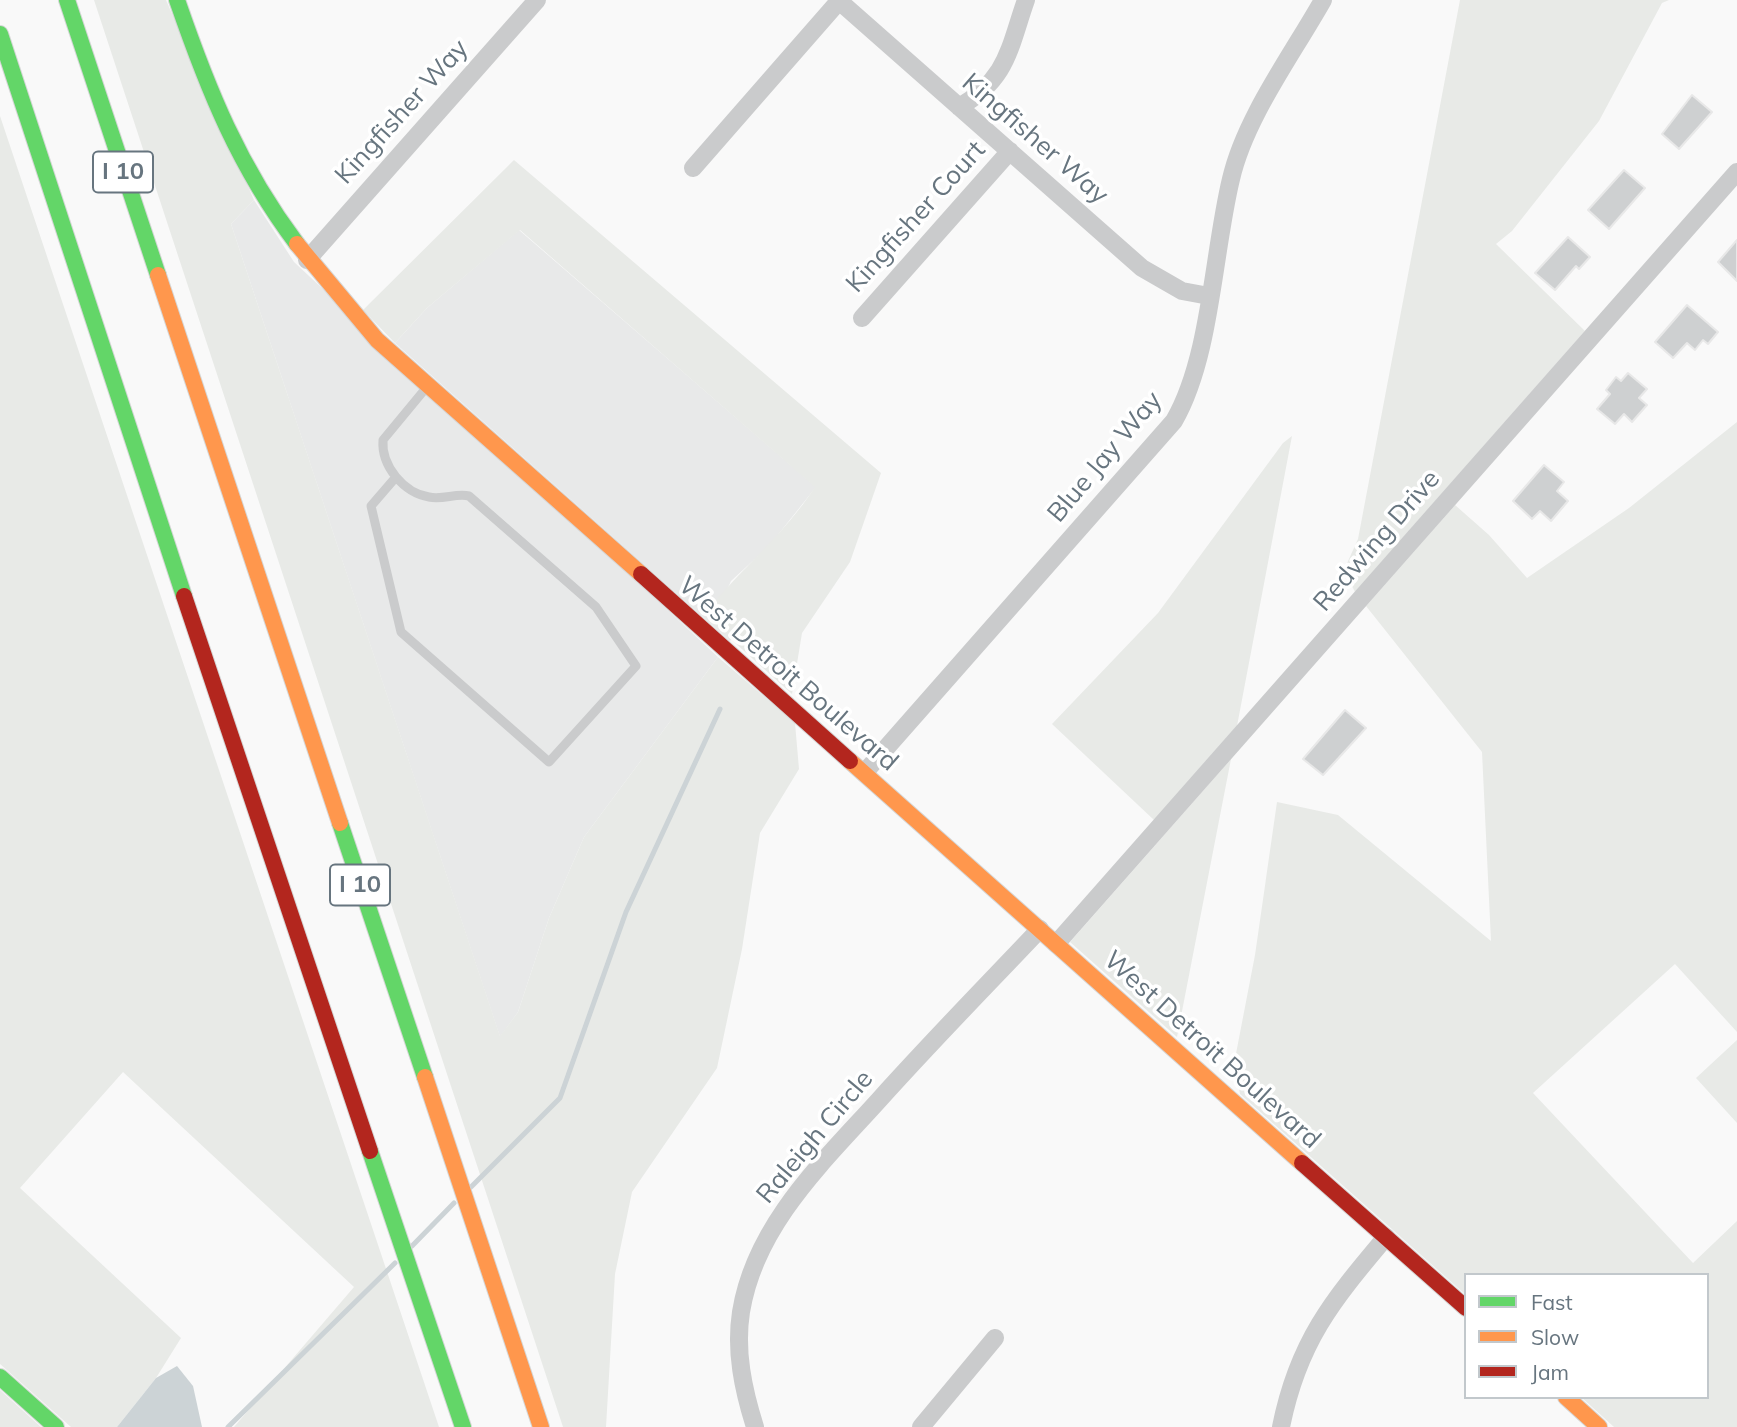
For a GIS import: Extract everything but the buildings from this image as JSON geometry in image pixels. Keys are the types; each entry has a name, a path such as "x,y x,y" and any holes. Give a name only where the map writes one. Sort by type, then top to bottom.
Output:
{"main road":[{"name":"I 10","path":"67,0 541,1427"},
{"name":"West Detroit Boulevard","path":"177,0 204,77 232,142 276,217 307,260 377,340 1464,1306"},
{"name":"I 10","path":"0,34 203,653 463,1427"},
{"path":"0,77 30,123"},
{"path":"0,1377 55,1427"},
{"path":"1568,1399 1599,1427"}],"street":[{"name":"Kingfisher Way","path":"307,260 537,0"},
{"name":"Kingfisher Way","path":"839,0 1142,268 1182,291 1209,296"},
{"path":"693,168 839,0"},
{"path":"959,107 987,88 998,75 1013,45 1026,0"},
{"name":"Blue Jay Way","path":"865,772 1174,421 1193,379 1231,179 1242,144 1323,0"},
{"name":"Kingfisher Court","path":"862,318 1010,151"},
{"name":"Redwing Drive","path":"1056,944 1737,172"},
{"name":"Raleigh Circle","path":"755,1427 742,1381 739,1346 741,1311 756,1265 772,1230 805,1182 918,1057 1040,929"},
{"path":"1281,1427 1297,1365 1314,1330 1332,1302 1386,1237"},
{"path":"921,1427 995,1338"}],"lane":[{"path":"396,477 371,506 401,632 549,762 636,666 596,607 469,496 428,497 396,477 384,458 383,440 427,386"}],"shaded area":[{"path":"94,0 166,0 254,200 231,224 500,1036 518,1012 549,918 584,837 718,657 795,723 799,769 760,833 742,949 717,1068 632,1192 615,1274 606,1427 563,1427"},
{"path":"1460,0 1669,0 1662,3 1599,121 1512,231 1496,244 1585,331 1355,592 1344,570 1358,539"},
{"path":"0,116 439,1427 234,1427 354,1287 123,1072 20,1188 181,1338 156,1378 117,1427 71,1427 0,1364"},
{"path":"514,160 881,473 850,562 802,633 792,694 704,615 790,521 815,487 520,230 427,308 395,343 363,310"},
{"path":"254,200 294,262 718,657 584,837 549,918 518,1012 500,1037 231,224"},
{"path":"519,230 816,487 769,546 731,581 712,622 732,638 730,641 395,343 427,308"},
{"path":"1737,422 1737,1032 1675,964 1533,1093 1693,1263 1737,1221 1737,1427 1614,1427 1583,1399 1709,1399 1709,1273 1464,1273 1464,1293 1240,1094 1234,1064 1255,955 1277,802 1338,815 1491,941 1482,752 1366,606 1455,505 1489,535 1527,578 1629,508"},
{"path":"1292,436 1237,726 1154,820 1052,724 1158,613 1283,443"},
{"path":"1231,759 1177,1037 1070,942"},
{"path":"1737,1040 1737,1123 1696,1078"},
{"path":"177,1366 193,1386 202,1427 117,1427 156,1378"},
{"path":"0,1390 41,1427 0,1427"}],"waterway":[{"path":"471,1187 560,1098 626,912 720,709"},
{"path":"412,1246 454,1203"},
{"path":"228,1427 395,1263"}],"traffic: fast":[{"path":"67,0 158,275"},
{"path":"177,0 227,127 258,186 297,244"},
{"path":"0,34 184,596"},
{"path":"340,823 425,1077"},
{"path":"370,1151 463,1427"},
{"path":"0,1377 56,1427"}],"traffic: slow":[{"path":"297,244 377,340 641,574"},
{"path":"158,275 340,823"},
{"path":"850,761 1302,1163"},
{"path":"425,1077 541,1427"},
{"path":"1568,1399 1599,1427"}],"traffic: jam":[{"path":"641,574 850,761"},
{"path":"184,596 370,1151"},
{"path":"1302,1163 1464,1306"}]}
